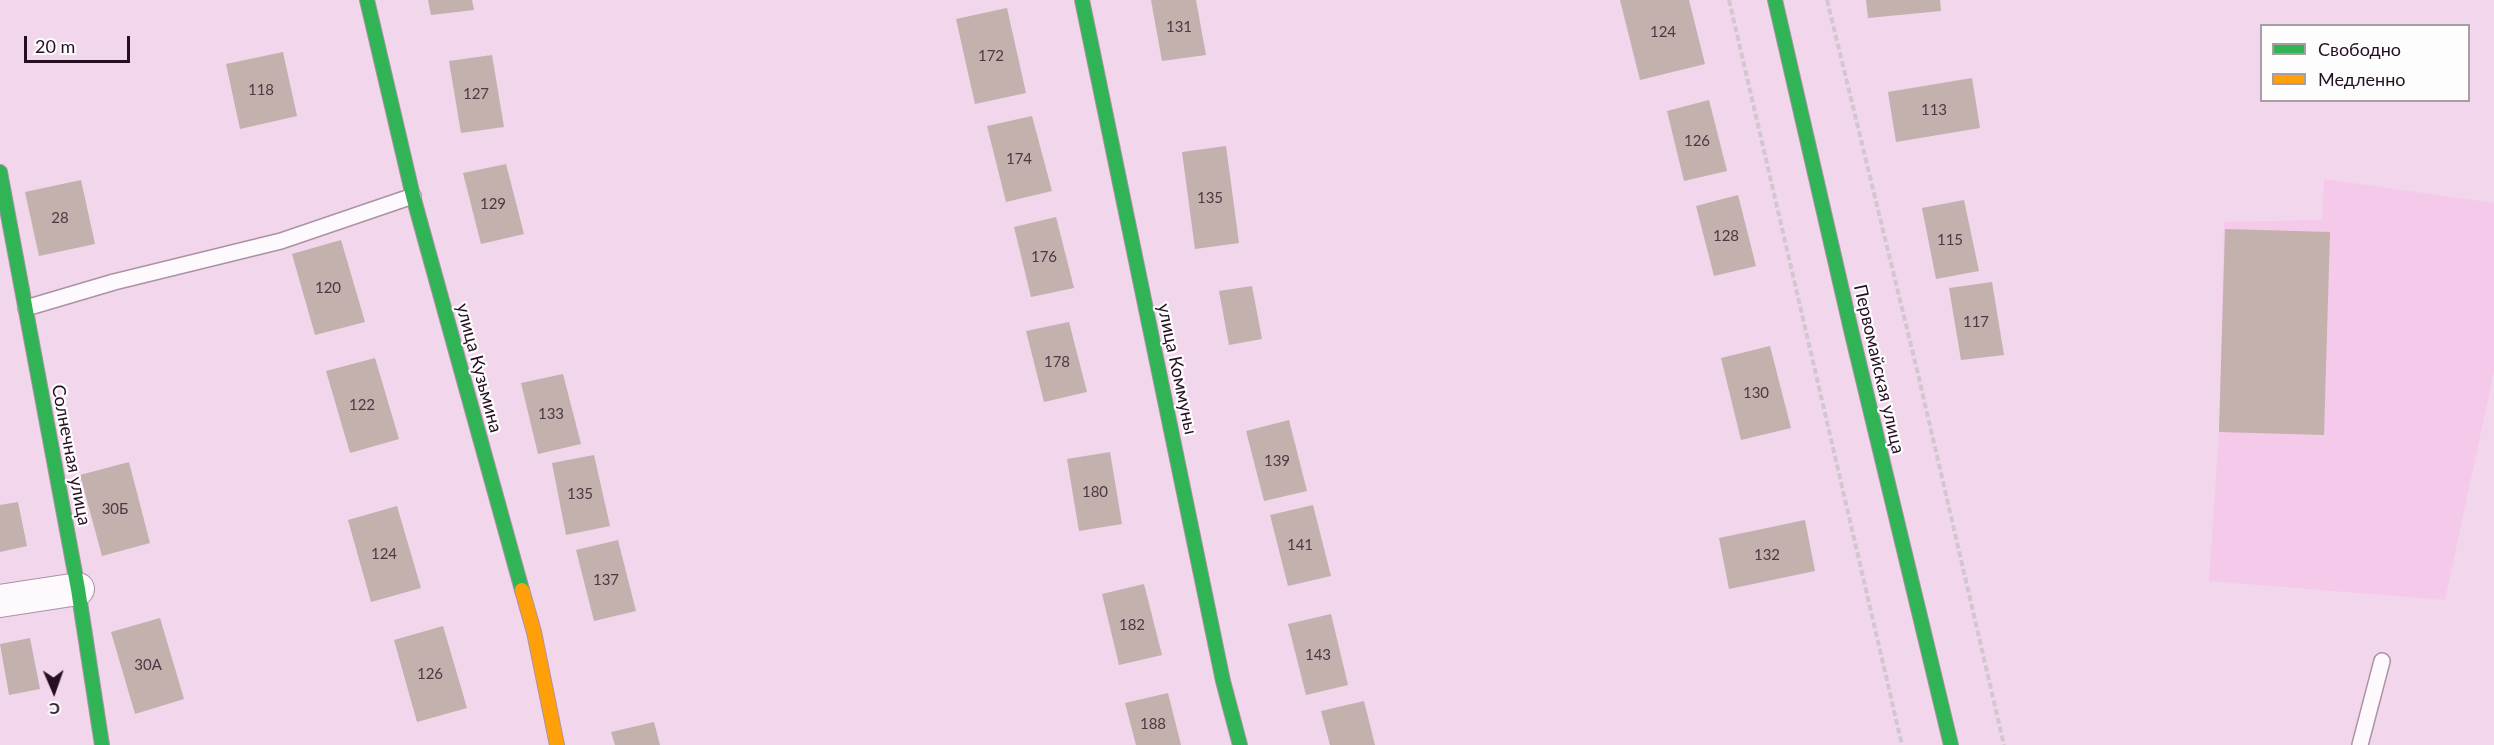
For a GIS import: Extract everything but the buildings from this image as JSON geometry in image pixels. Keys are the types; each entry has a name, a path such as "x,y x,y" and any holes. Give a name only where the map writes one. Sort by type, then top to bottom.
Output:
{"street":[{"name":"улица Кузьмина","path":"368,0 413,196 534,632 557,745"},
{"name":"улица Коммуны","path":"1082,0 1223,681 1240,745"},
{"name":"Первомайская улица","path":"1776,0 1850,322 1952,745"},
{"name":"Солнечная улица","path":"0,172 78,589 102,745"},
{"path":"0,601 78,589"}],"lane":[{"path":"26,308 114,282 281,241 413,196"},
{"path":"2360,745 2382,661"}],"path":[{"path":"1729,0 1902,745"},
{"path":"1827,0 1915,362 2004,745"}],"shaded area":[{"path":"2324,179 2494,203 2494,371 2445,600 2209,581 2219,432 2224,222 2322,220"}],"traffic: fast":[{"path":"367,0 413,196 522,590"},
{"path":"1082,0 1223,681 1240,745"},
{"path":"1775,0 1852,334 1951,745"},
{"path":"0,172 78,589 102,745"}],"traffic: slow":[{"path":"522,590 534,632 557,745"}]}
